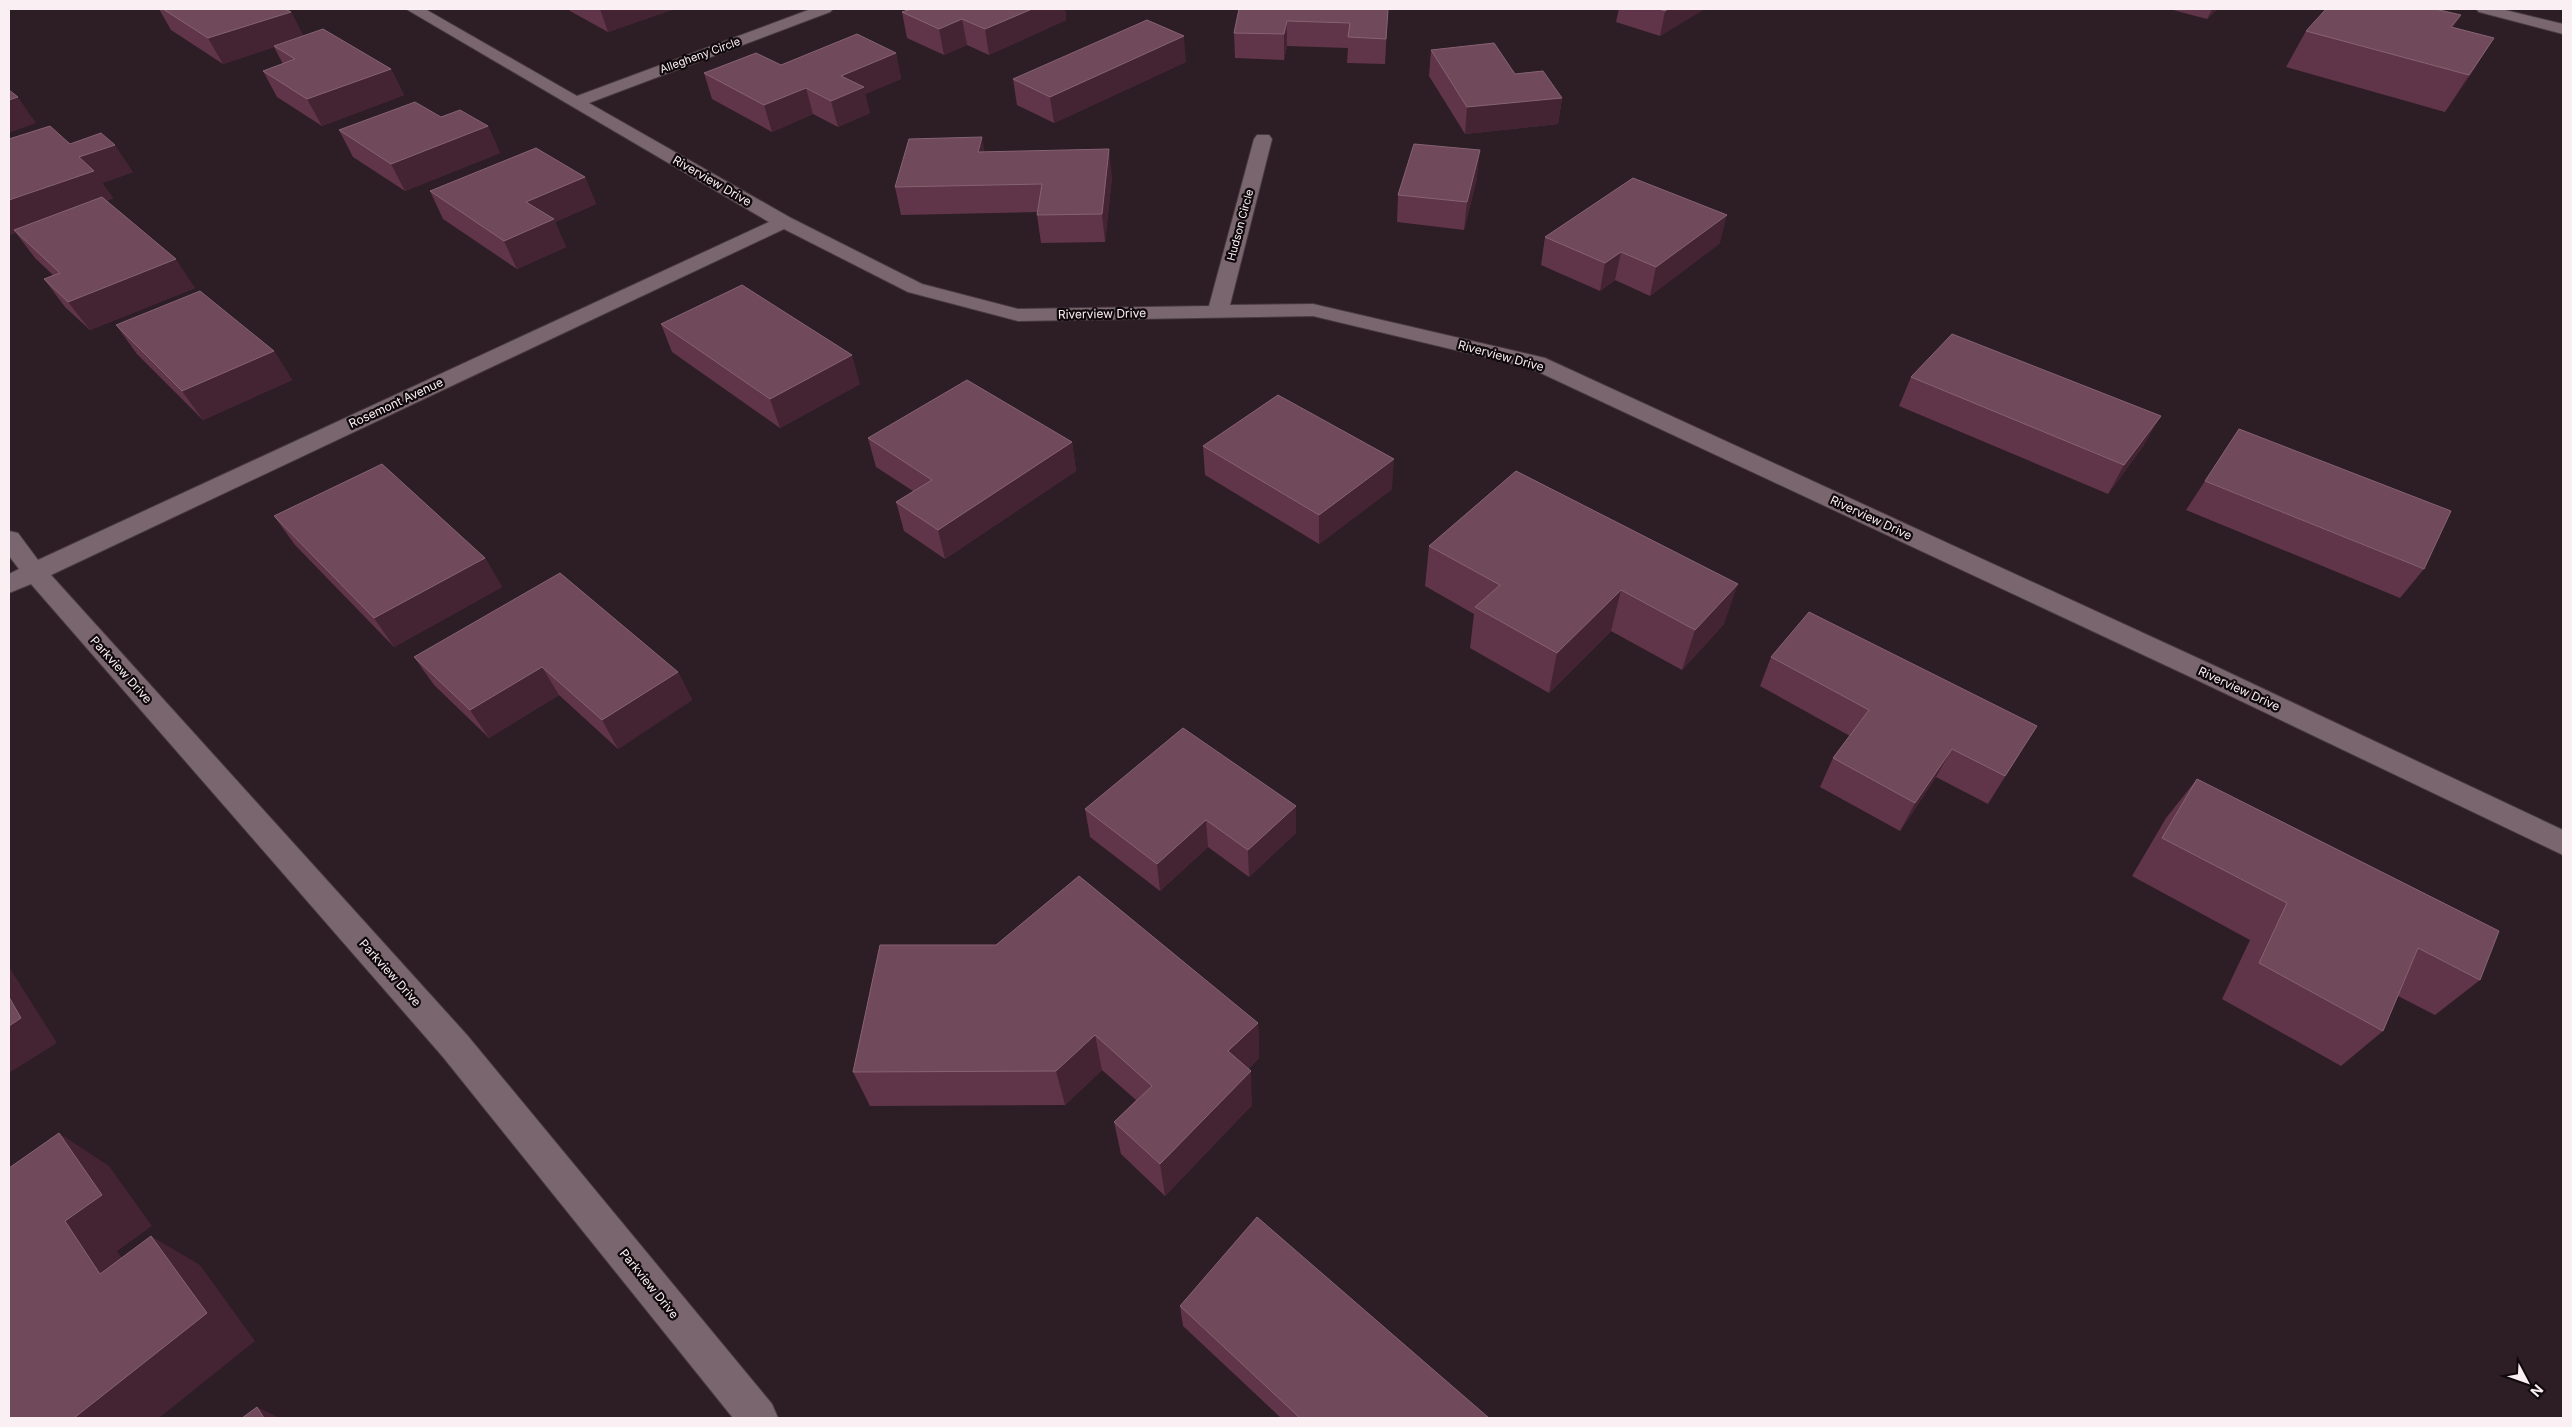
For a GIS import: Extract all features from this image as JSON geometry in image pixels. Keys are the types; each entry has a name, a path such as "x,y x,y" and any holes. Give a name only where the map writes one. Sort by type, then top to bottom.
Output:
{"street":[{"name":"Riverview Drive","path":"414,9 784,222 915,288 1018,315 1313,310 1537,363 2206,673 2563,843"},
{"name":"Allegheny Circle","path":"575,102 825,9"},
{"path":"2484,9 2563,29"},
{"name":"Hudson Circle","path":"1218,312 1263,139"},
{"name":"Rosemont Avenue","path":"21,578 784,222"},
{"name":"Parkview Drive","path":"9,539 21,578 455,1046 758,1418"}],"building":[{"path":"163,9 285,9 291,12 208,38"},
{"path":"911,9 1032,9 985,29 962,19 939,29 902,12"},
{"path":"1239,9 1388,9 1386,39 1348,37 1350,23 1287,21 1284,34 1234,33"},
{"path":"2326,9 2435,9 2461,15 2451,27 2494,38 2469,75 2306,31"},
{"path":"1147,20 1184,36 1050,97 1013,79"},
{"path":"323,29 391,69 307,99 263,71 295,59 274,46"},
{"path":"857,34 896,53 841,76 864,87 831,101 806,88 764,105 704,73 756,53 781,65"},
{"path":"1494,43 1515,74 1543,71 1562,98 1467,107 1431,50"},
{"path":"9,90 18,97 9,100"},
{"path":"415,102 441,117 460,110 488,126 391,164 339,130"},
{"path":"50,126 70,144 101,133 115,145 79,157 94,171 9,200 9,139"},
{"path":"982,137 978,152 1109,149 1102,214 1037,215 1042,184 895,187 909,139"},
{"path":"1414,144 1480,150 1467,202 1398,195"},
{"path":"536,148 585,177 526,202 554,219 504,241 430,191"},
{"path":"1633,178 1727,215 1656,267 1621,252 1605,263 1545,237"},
{"path":"102,197 176,259 68,302 44,279 60,273 14,230"},
{"path":"742,285 852,355 770,399 661,324"},
{"path":"200,291 274,351 182,391 116,325"},
{"path":"1952,334 2161,416 2124,465 1911,377"},
{"path":"967,380 1072,442 938,530 896,502 932,480 868,438"},
{"path":"1278,395 1394,459 1319,515 1203,446"},
{"path":"2239,429 2451,511 2424,569 2205,481"},
{"path":"382,464 485,558 374,618 274,516"},
{"path":"1516,471 1738,584 1695,630 1621,590 1557,653 1475,607 1500,585 1429,546"},
{"path":"560,573 678,672 602,720 542,667 470,710 414,657"},
{"path":"1809,612 2037,726 2005,776 1952,749 1915,803 1833,758 1869,710 1771,657"},
{"path":"1183,728 1296,806 1248,850 1206,820 1157,864 1085,809"},
{"path":"2197,779 2499,931 2480,980 2418,948 2383,1031 2259,963 2287,903 2162,838"},
{"path":"1079,876 1258,1023 1228,1051 1251,1071 1160,1164 1114,1122 1152,1086 1095,1035 1056,1071 853,1072 880,945 996,945"},
{"path":"9,997 21,1018 9,1026"},
{"path":"59,1133 102,1195 65,1221 100,1274 151,1236 207,1313 74,1418 9,1418 9,1168"},
{"path":"1257,1217 1489,1418 1300,1418 1180,1306"},
{"path":"257,1407 264,1418 242,1418"}]}
